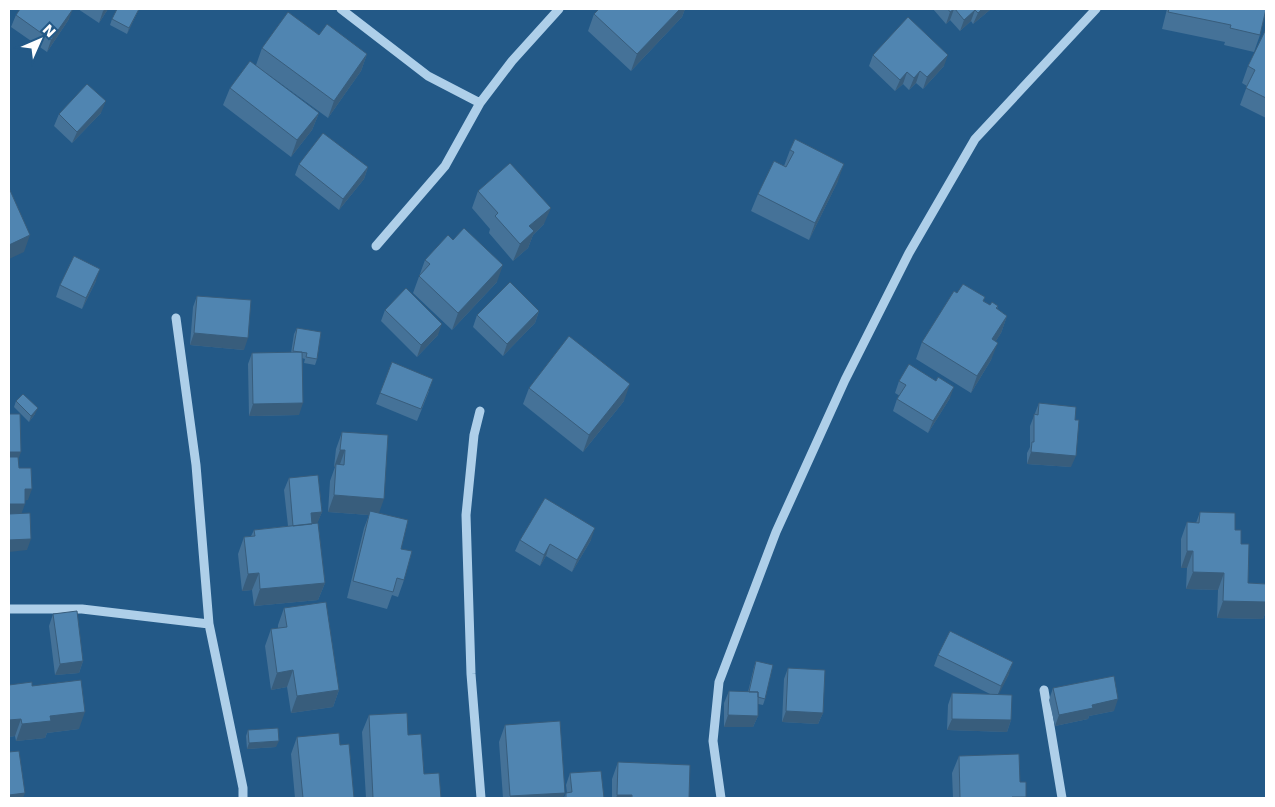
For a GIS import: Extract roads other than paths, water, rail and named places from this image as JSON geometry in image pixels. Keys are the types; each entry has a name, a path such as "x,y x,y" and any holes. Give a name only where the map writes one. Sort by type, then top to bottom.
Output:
{"street":[{"path":"341,9 428,76 480,103"},
{"path":"376,246 445,166 480,103 512,61 559,9"},
{"path":"721,798 712,741 719,682 776,532 845,380 909,253 975,139 1096,9"},
{"path":"176,318 196,465 209,624 243,788 243,798"},
{"path":"480,411 474,435 466,515 471,674 481,798"},
{"path":"9,609 82,609 209,624"},
{"path":"1044,690 1062,798"}]}
